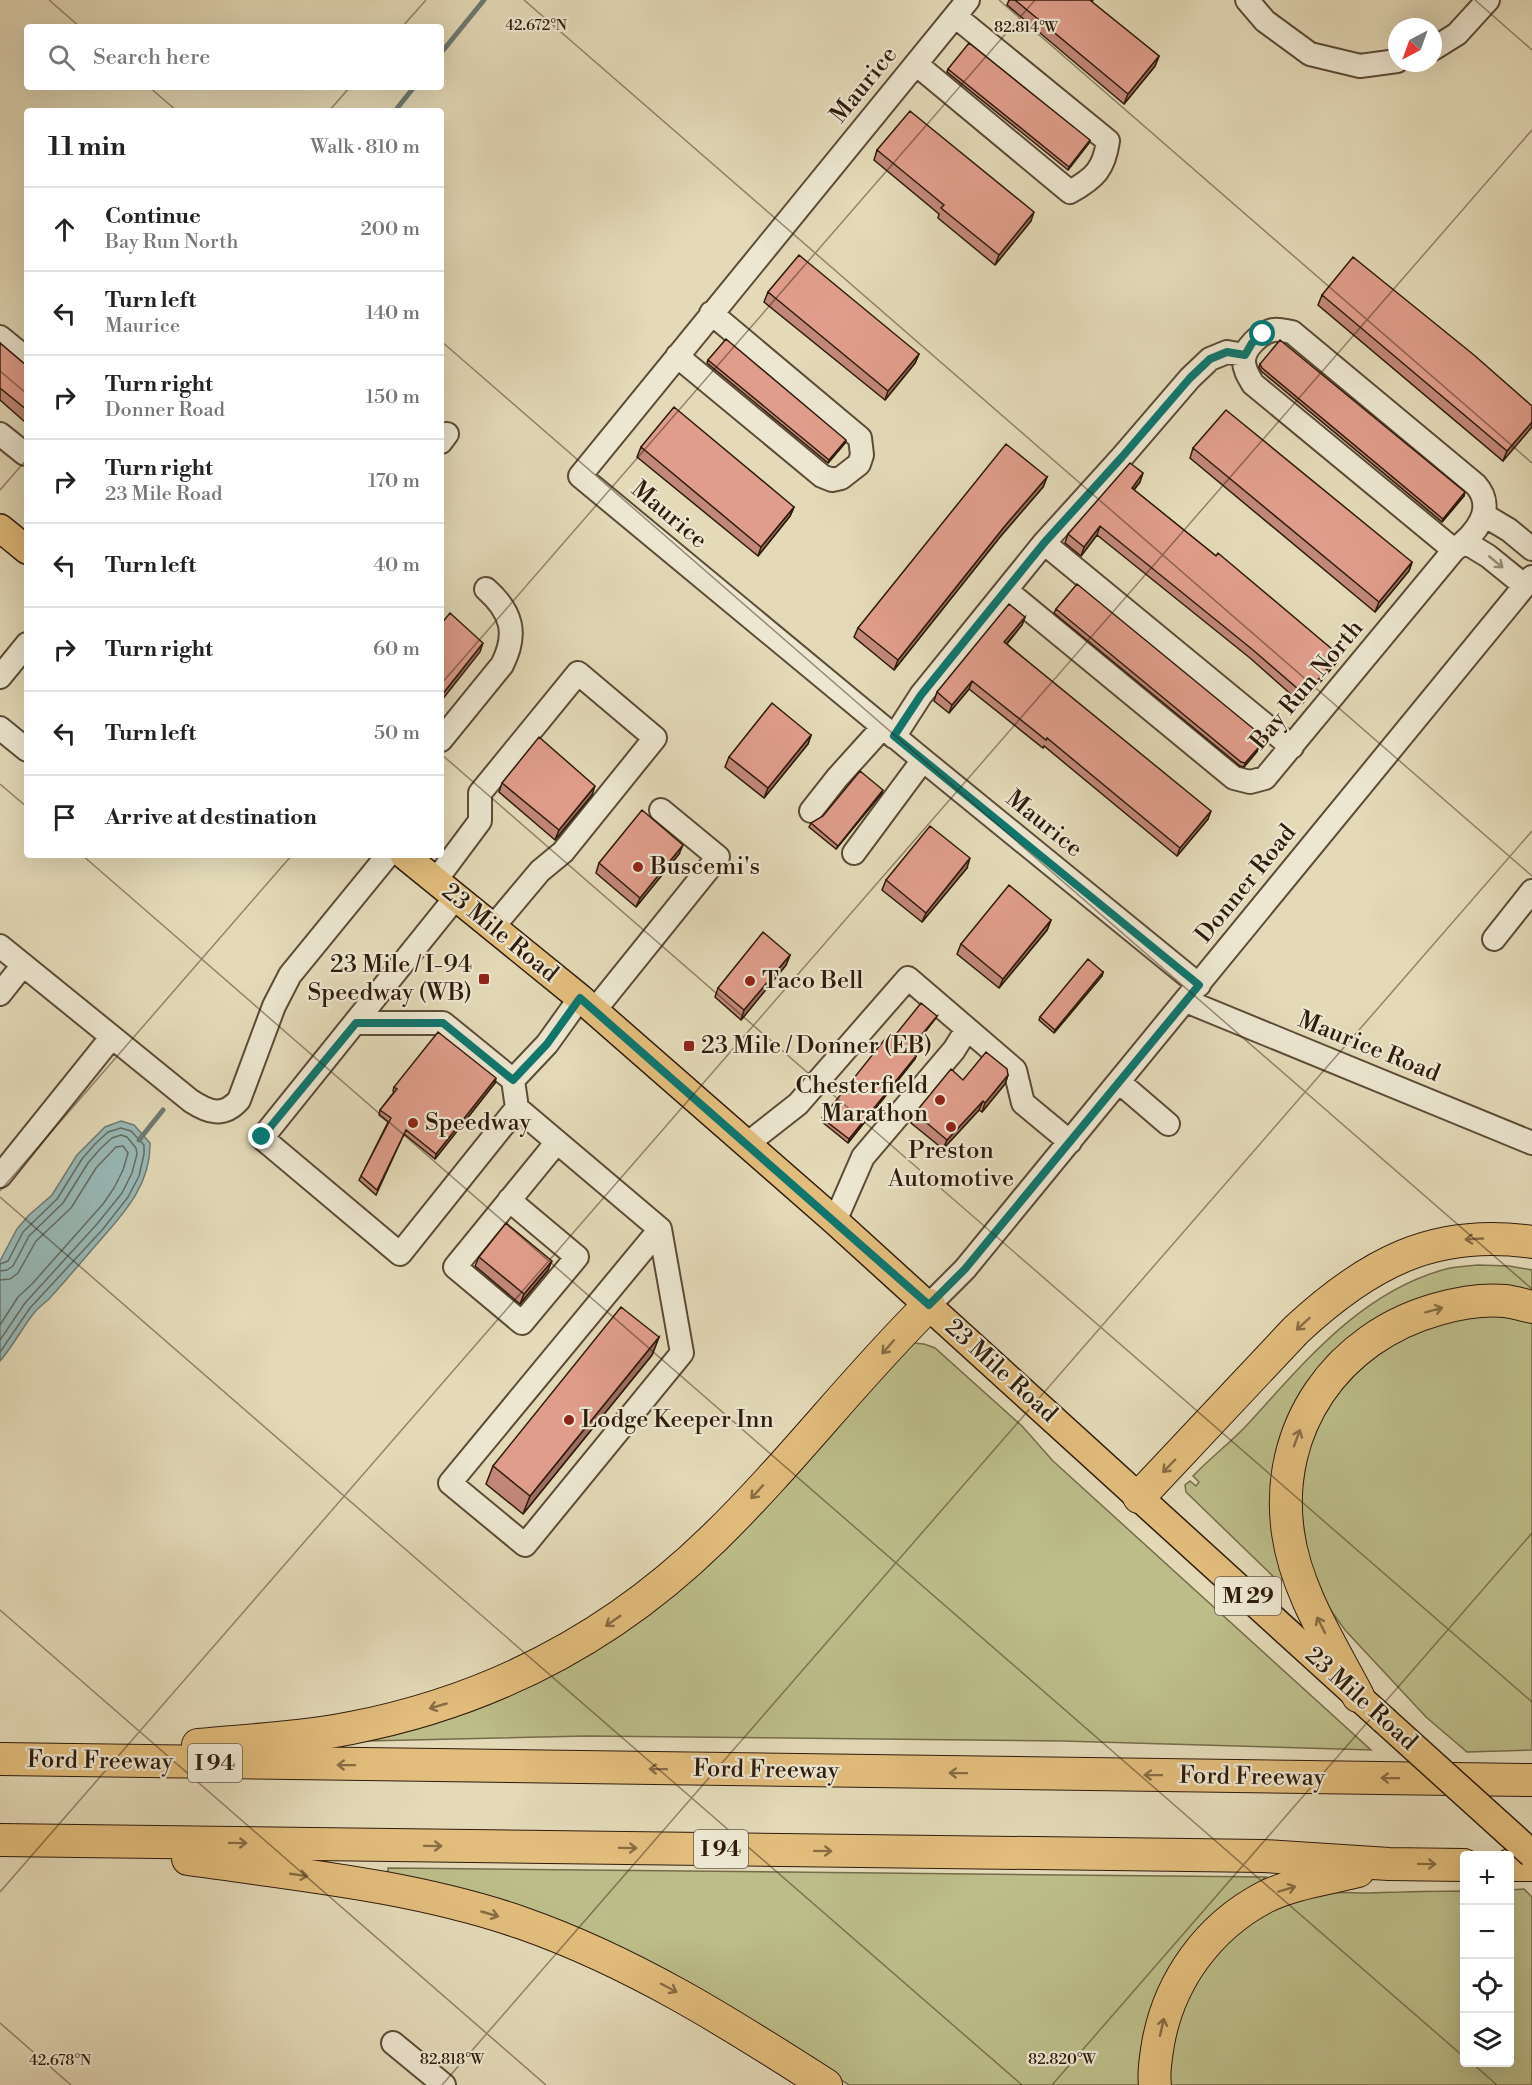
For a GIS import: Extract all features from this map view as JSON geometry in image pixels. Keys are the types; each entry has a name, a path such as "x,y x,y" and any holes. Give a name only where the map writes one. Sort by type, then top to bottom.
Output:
{"highway":[{"path":"1139,1497 1296,1330 1347,1287 1376,1268 1413,1252 1466,1239 1496,1238 1532,1242"},
{"path":"1358,1696 1307,1598 1295,1565 1288,1534 1285,1501 1288,1472 1294,1444 1305,1419 1320,1392 1340,1366 1363,1345 1389,1327 1416,1315 1477,1301 1506,1301 1532,1307"},
{"path":"13,1760 350,1729 446,1704 527,1671 605,1626 649,1596 685,1566 746,1504 896,1337 929,1305"},
{"name":"Ford Freeway","path":"13,1760 1532,1780"},
{"name":"I 94","path":"0,1840 1264,1856 1389,1864 1460,1864"},
{"path":"54,1841 356,1882 417,1895 522,1923 611,1960 670,1988 722,2018 826,2085"},
{"path":"1155,2085 1162,2023 1171,1999 1182,1975 1200,1949 1220,1928 1242,1910 1276,1893 1389,1864"},
{"path":"1514,1865 1532,1865"}],"main road":[{"path":"0,528 24,548"},
{"name":"23 Mile Road","path":"408,858 587,1005 835,1221 1532,1854"}],"street":[{"path":"1247,0 1265,21 1310,54 1360,66 1388,62"},
{"path":"1442,43 1457,34 1488,0"},
{"path":"916,64 1070,192 1087,183 1098,172 1106,157 1108,141 962,8"},
{"name":"Maurice","path":"962,8 580,476 923,760 1192,993"},
{"path":"677,357 822,476 831,480 841,478 859,464 862,455 860,438 711,314"},
{"path":"1528,582 1488,556 1460,546 1253,384 1244,364 1245,355 1252,343 1263,334 1274,330 1292,332 1476,485 1483,493 1486,503 1484,515 1509,530 1532,549"},
{"path":"0,337 24,357"},
{"path":"811,811 837,778 888,732 921,695 1044,543 1190,378 1210,359 1227,352 1245,355"},
{"path":"0,434 24,453"},
{"name":"Bay Run North","path":"1007,591 1234,778 1251,782 1265,778 1484,515"},
{"path":"1044,543 1292,747"},
{"name":"Donner Road","path":"929,1305 965,1269 1528,582"},
{"path":"444,736 502,665 509,651 512,633 508,615 498,600 486,589"},
{"path":"0,677 24,648"},
{"path":"493,927 540,871 563,852 655,738 578,673 480,793 480,821 446,888 356,1023 262,1137 400,1254 517,1108"},
{"path":"0,728 24,748"},
{"path":"854,853 923,760"},
{"path":"513,1080 587,1005 718,857 661,810"},
{"path":"0,946 111,1038 201,1108 211,1112 222,1111 233,1107 239,1100 274,1006 290,975 386,858"},
{"path":"1494,939 1532,891"},
{"path":"0,994 23,965"},
{"path":"747,1144 798,1104 908,978 1015,1070 1023,1103 1070,1142"},
{"name":"Maurice Road","path":"1192,993 1532,1143"},
{"path":"356,1023 443,1023 513,1080 517,1108 660,1230 682,1353 525,1545 450,1483 660,1230"},
{"path":"835,1221 863,1157 954,1050 967,1029"},
{"path":"0,1176 111,1038"},
{"path":"1119,1082 1168,1124"},
{"path":"509,1200 577,1257 522,1323 455,1267 509,1200 557,1142"},
{"path":"393,2043 444,2085"}],"green space":[{"path":"1478,1265 1509,1266 1532,1270 1532,1297 1506,1293 1322,1373 1281,1584 1186,1492 1185,1485 1190,1481 1196,1486 1199,1482 1193,1476 1246,1426 1312,1355 1360,1312 1387,1294 1415,1280 1450,1268"},
{"path":"1473,1315 1500,1315 1532,1321 1532,1750 1467,1752 1426,1717 1345,1630 1327,1605 1308,1556 1300,1502 1308,1451 1316,1428 1338,1389 1375,1353 1421,1328"},
{"path":"913,1343 935,1348 1022,1426 1053,1461 1371,1750 1062,1741 586,1736 366,1741 395,1734 541,1677"},
{"path":"388,1868 1266,1877 1201,1927 1182,1949 1168,1972 1140,2085 849,2085 742,2016 388,1874"},
{"path":"1524,1889 1532,1897 1532,2085 1169,2085 1172,2048 1181,2013 1203,1970 1219,1951 1236,1934 1276,1908 1299,1899 1333,1893 1460,1891 1460,2067 1514,2067 1514,1890"}],"water":[{"path":"121,1121 134,1125 150,1143 149,1160 139,1189 111,1228 34,1313 0,1361 0,1261 17,1229 52,1195 77,1155 105,1127"}],"building":[{"path":"1015,0 1092,0 1159,56 1128,94"},
{"path":"969,43 1090,140 1069,167 948,69"},
{"path":"910,111 1034,212 999,255 941,208 944,205 877,150"},
{"path":"799,255 919,354 888,391 768,292"},
{"path":"1353,257 1474,355 1532,406 1532,422 1507,451 1322,295"},
{"path":"726,339 846,440 829,460 708,360"},
{"path":"1280,340 1465,492 1443,519 1262,368 1260,364"},
{"path":"0,343 24,363 24,408 0,388"},
{"path":"674,407 794,507 761,547 641,447"},
{"path":"1226,410 1412,562 1379,602 1193,448"},
{"path":"1006,444 1047,477 898,660 858,628"},
{"path":"1130,463 1143,473 1132,488 1216,556 1218,553 1339,655 1305,695 1100,526 1084,547 1068,534"},
{"path":"1077,584 1266,739 1245,763 1056,609"},
{"path":"1009,604 1025,617 1004,642 1211,811 1180,848 1047,738 1046,740 972,681 952,705 937,692"},
{"path":"450,613 483,643 444,692 444,620"},
{"path":"772,703 811,735 768,788 729,757"},
{"path":"539,737 595,786 559,830 502,783"},
{"path":"860,771 883,790 838,846 811,823 823,816"},
{"path":"642,810 683,845 640,898 599,863"},
{"path":"930,826 970,858 926,913 886,880"},
{"path":"1009,885 1051,920 1003,979 961,944"},
{"name":"Taco Bell","path":"763,932 790,955 744,1010 718,988"},
{"path":"1088,959 1103,972 1055,1030 1040,1017"},
{"path":"921,1003 937,1016 909,1050 916,1056 849,1139 822,1118 889,1034 893,1038"},
{"path":"438,1032 496,1078 436,1154 406,1130 377,1190 361,1176 391,1118 380,1110 397,1089 394,1087"},
{"path":"986,1052 1007,1069 1008,1075 985,1103 983,1101 947,1140 915,1113 951,1069 963,1080"},
{"path":"506,1223 552,1261 524,1294 479,1257"},
{"name":"Lodge Keeper Inn","path":"621,1307 659,1337 530,1496 493,1466"}],"waterway":[{"path":"444,49 484,0"},
{"path":"397,108 412,90"},
{"path":"139,1140 163,1110"}],"place":[{"name":"Buscemi's","path":"638,867"},
{"name":"23 Mile / I-94 Speedway (WB)","path":"484,979"},
{"name":"Taco Bell","path":"750,981"},
{"name":"23 Mile / Donner (EB)","path":"689,1046"},
{"name":"Chesterfield Marathon","path":"940,1100"},
{"name":"Speedway","path":"413,1123"},
{"name":"Preston Automotive","path":"951,1127"},
{"name":"Lodge Keeper Inn","path":"569,1420"}],"route":[{"path":"262,1137 356,1023 443,1023 513,1080 547,1044 580,998 929,1305 965,1269 1199,985 894,736 921,695 1044,543 1190,378 1210,359 1227,352 1245,355 1252,343 1263,334"}]}
